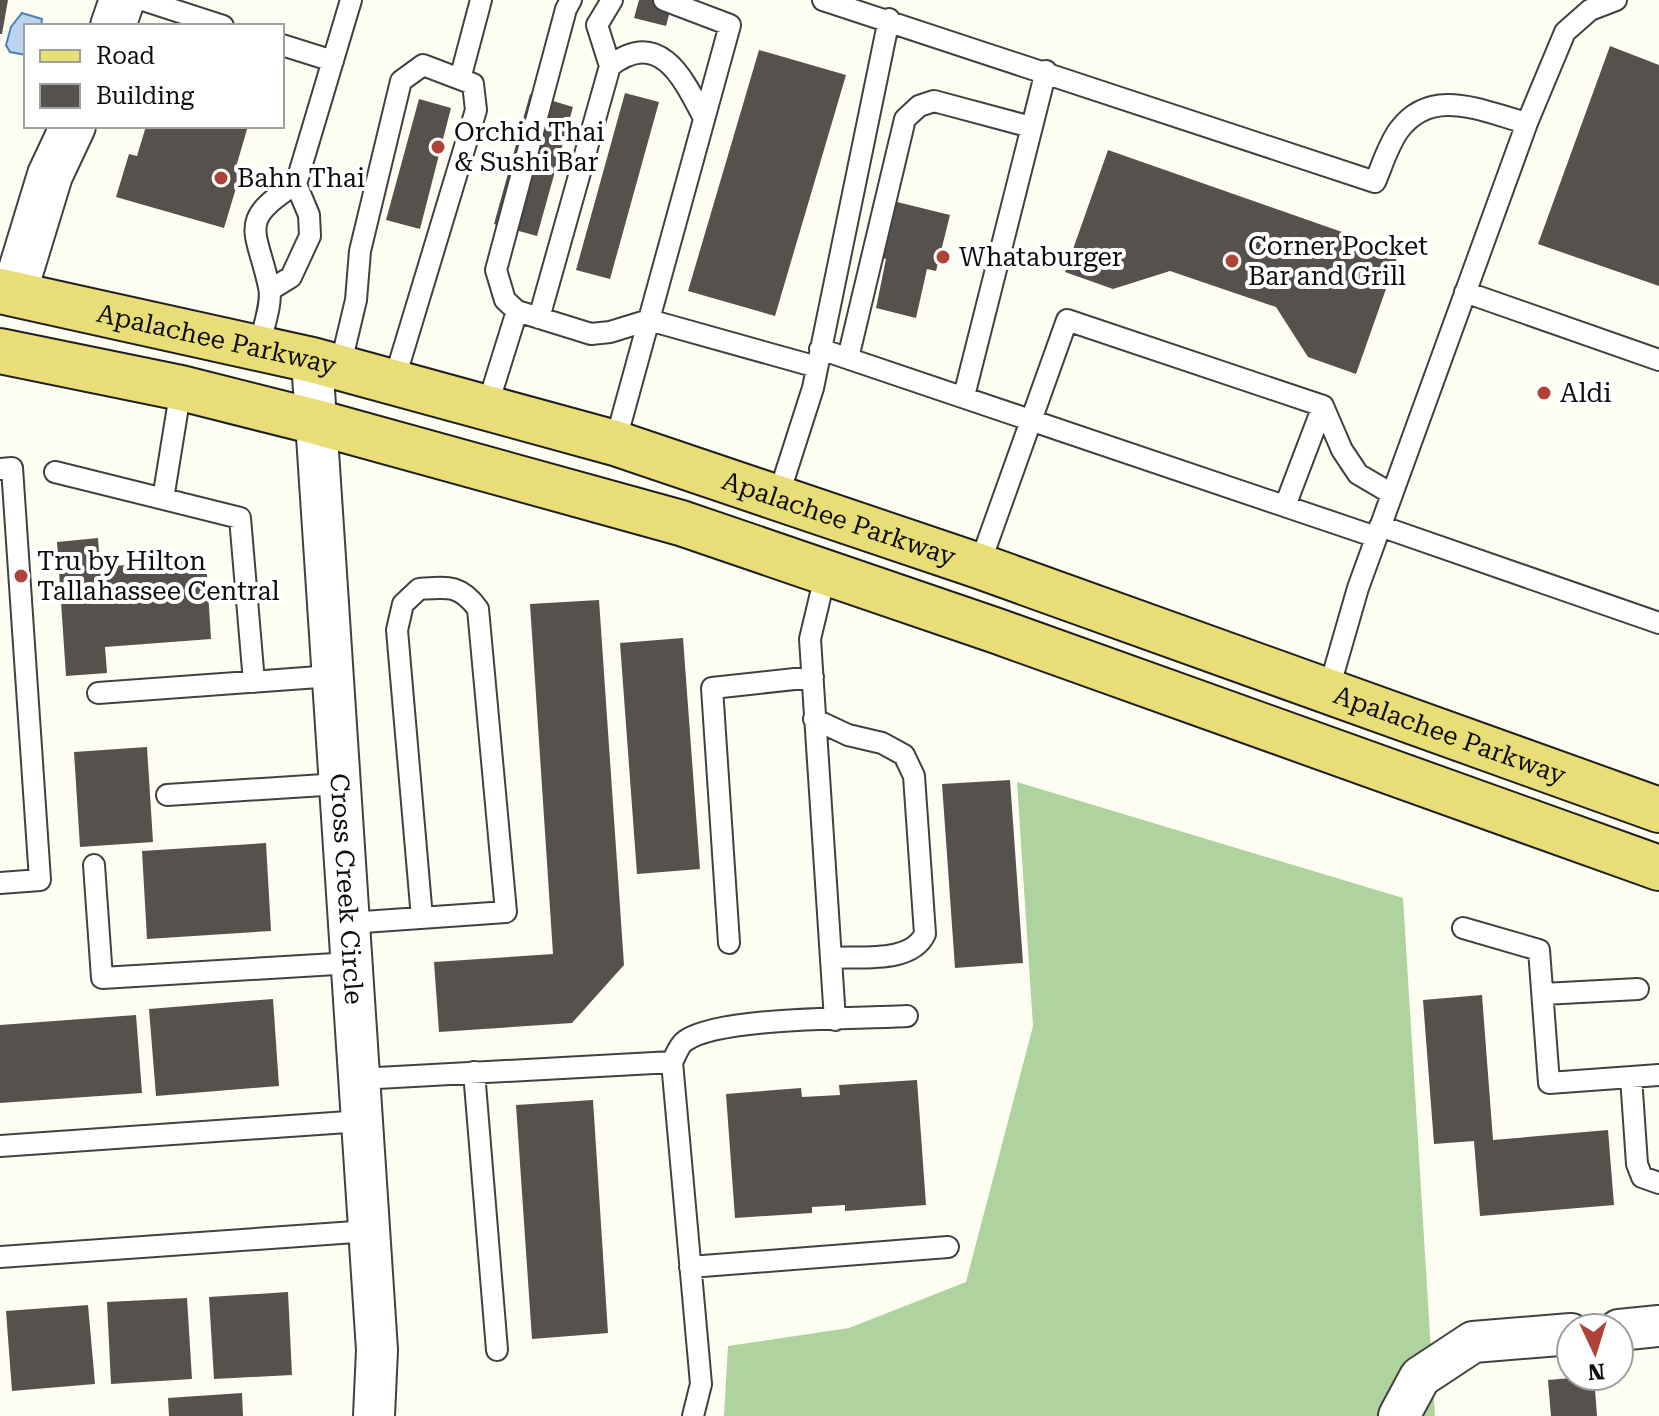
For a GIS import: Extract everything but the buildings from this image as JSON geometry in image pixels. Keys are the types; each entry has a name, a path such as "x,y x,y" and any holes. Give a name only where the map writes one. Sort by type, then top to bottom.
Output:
{"main road":[{"name":"Apalachee Parkway","path":"7,292 326,364 615,443 979,566 1659,810"},
{"name":"Apalachee Parkway","path":"0,351 181,388 564,489 826,572 1659,868"}],"street":[{"path":"114,24 122,0"},
{"path":"7,292 50,175 72,128"},
{"name":"Cross Creek Circle","path":"326,364 316,422 377,1350 374,1416"},
{"path":"1635,1328 1659,1326"},
{"path":"1399,1416 1420,1377 1473,1342 1555,1335"}],"lane":[{"path":"143,0 217,24"},
{"path":"270,290 291,277 303,257 310,236 309,215 296,184 351,0"},
{"path":"460,79 481,0"},
{"path":"571,0 566,9 496,270 505,300 517,311 591,334 610,332 649,320 818,358 848,358 1285,506 1378,532 1659,623"},
{"path":"539,318 610,66 597,25 612,0"},
{"path":"615,443 730,25 664,0"},
{"path":"823,0 889,19 1375,182 1398,131 1419,111 1447,102 1527,123"},
{"path":"1328,692 1378,532 1527,123 1565,32 1590,10 1616,0"},
{"path":"778,497 818,358 889,19"},
{"path":"284,46 333,61"},
{"path":"610,66 626,53 644,51 663,58 682,77 704,118"},
{"path":"326,364 356,300 360,251 401,81 423,65 473,84 476,110 394,381"},
{"path":"964,396 1046,71"},
{"path":"848,358 905,119 919,106 934,101 1031,127"},
{"path":"259,348 270,290 254,232 265,203 296,184"},
{"path":"1465,292 1659,360"},
{"path":"487,407 517,311"},
{"path":"979,566 1067,320 1323,406 1342,450 1358,474 1392,494"},
{"path":"163,499 181,388"},
{"path":"1285,506 1323,406"},
{"path":"0,469 12,468 40,880 0,883"},
{"path":"55,472 240,518 254,682"},
{"path":"826,572 810,639 835,1020"},
{"path":"349,923 422,918 506,912 478,609 467,593 447,587 419,589 403,604 397,630 422,918"},
{"path":"98,693 332,676"},
{"path":"729,943 712,688 813,677"},
{"path":"814,719 848,735 882,743 904,755 914,776 925,934 919,948 907,953 831,958"},
{"path":"167,795 339,784"},
{"path":"94,865 102,978 352,963"},
{"path":"1463,928 1539,950 1549,1083 1659,1075"},
{"path":"1543,994 1638,989"},
{"path":"693,1416 701,1384 672,1062 682,1042 730,1026 907,1016"},
{"path":"359,1079 672,1062"},
{"path":"474,1072 497,1350"},
{"path":"1631,1077 1637,1164 1642,1177 1659,1183"},
{"path":"0,1146 362,1121"},
{"path":"0,1257 369,1231"},
{"path":"690,1267 948,1247"}],"green space":[{"path":"1017,782 1403,898 1435,1416 724,1416 728,1346 849,1328 966,1282 1033,1026"}],"water":[{"path":"22,13 42,19 41,24 24,24 24,55 10,52 6,45 11,27"}],"place":[{"name":"Orchid Thai & Sushi Bar","path":"438,147"},
{"name":"Bahn Thai","path":"221,178"},
{"name":"Whataburger","path":"943,257"},
{"name":"Corner Pocket Bar and Grill","path":"1232,261"},
{"name":"Aldi","path":"1544,393"},
{"name":"Tru by Hilton Tallahassee Central","path":"21,576"}]}
